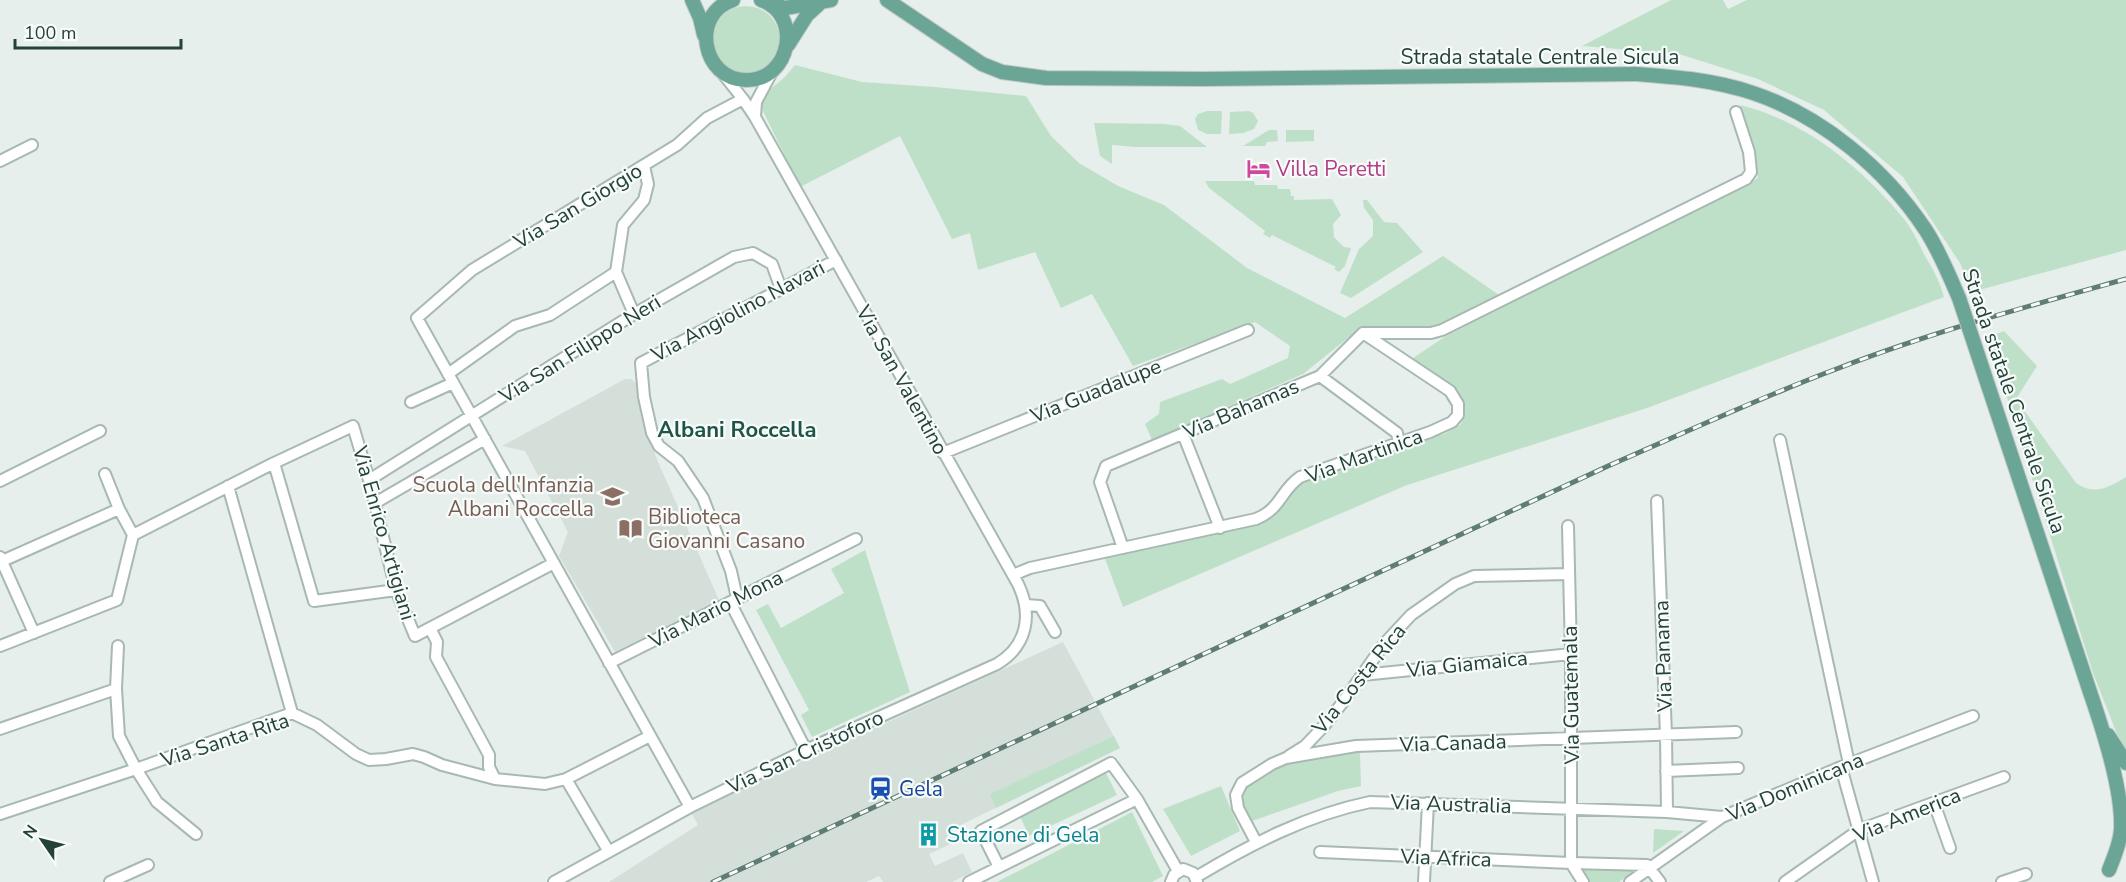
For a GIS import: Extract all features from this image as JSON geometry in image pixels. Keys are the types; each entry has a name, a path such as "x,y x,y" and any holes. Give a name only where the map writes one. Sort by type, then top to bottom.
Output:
{"main road":[{"path":"692,0 702,25 710,58 722,72 734,79 747,81 772,72 779,65 787,46 807,15 826,2"},
{"path":"705,40 706,28 711,17 718,8 733,0"},
{"name":"Strada statale Centrale Sicula","path":"887,0 982,64 1002,72 1046,78 1215,79 1636,74 1695,79 1753,93 1800,113 1841,141 1874,168 1899,195 1926,230 1959,298 2101,723 2118,794 2121,831 2118,846 2106,876"},
{"path":"763,1 785,8 826,2"},
{"path":"763,1 776,9 783,20 788,33 787,46"},
{"name":"Strada statale Centrale Sicula","path":"2101,723 2126,763"},
{"path":"2106,876 2126,850"}],"street":[{"name":"Via San Valentino","path":"722,72 755,117 1013,575 1026,605"},
{"path":"755,117 756,102 772,72"},
{"name":"Via San Giorgio","path":"450,379 417,318 472,270 644,166 677,145 707,118 743,99"},
{"path":"1363,333 1431,333 1442,330 1746,179 1750,172 1749,152 1736,112"},
{"path":"0,161 32,145"},
{"path":"634,314 616,272 623,225 644,200 648,184 644,166"},
{"name":"Via San Filippo Neri","path":"369,480 634,314 734,257 753,253 772,264 781,289"},
{"name":"Via Angiolino Navari","path":"733,600 731,571 703,498 678,461 659,446 652,433 644,397 641,363 836,260"},
{"path":"411,402 450,379 515,326 550,315 616,272"},
{"name":"Via Guadalupe","path":"943,453 1248,330"},
{"name":"Via Bahamas","path":"1123,548 1100,482 1106,466 1320,376 1363,333"},
{"name":"Via Martinica","path":"1013,575 1030,568 1257,519 1269,514 1292,483 1300,477 1452,423 1458,415 1458,404 1450,391 1363,333"},
{"path":"1320,376 1396,433 1399,443"},
{"path":"450,379 690,807"},
{"name":"Via Enrico Artigiani","path":"273,463 353,426 396,590 415,636 430,628 437,642 436,657 489,755 489,767 495,778"},
{"path":"0,481 100,431"},
{"path":"1184,434 1220,528"},
{"path":"375,503 485,439"},
{"path":"1780,440 1845,765 1859,830 1874,882"},
{"path":"133,535 273,463 314,601 396,590"},
{"path":"0,646 117,600 133,535 119,509 105,474"},
{"path":"228,486 292,713"},
{"name":"Via Panama","path":"1657,501 1667,812"},
{"path":"34,633 1,560 119,509"},
{"name":"Via Guatemala","path":"1568,526 1572,740 1571,863"},
{"name":"Via Mario Mona","path":"609,663 856,539"},
{"path":"430,628 554,563"},
{"name":"Via Costa Rica","path":"1286,758 1305,746 1324,726 1384,644 1411,615 1455,584 1474,576 1569,574"},
{"path":"733,600 806,750"},
{"path":"1026,605 1040,606 1055,632"},
{"name":"Via San Cristoforo","path":"554,882 690,807 806,750 1003,660 1017,646 1025,631 1026,605"},
{"path":"118,646 116,689 119,736 157,802 196,834"},
{"name":"Via Giamaica","path":"1362,675 1571,654"},
{"path":"0,729 116,689"},
{"name":"Via Santa Rita","path":"0,814 136,769 292,713 317,725 356,754 369,760 413,754 442,765 495,778 545,784 566,779 650,736"},
{"name":"Via Dominicana","path":"1630,882 1722,817 1845,765 1973,716"},
{"name":"Via Canada","path":"1256,842 1238,808 1236,795 1242,783 1286,758 1356,746 1572,740 1736,732"},
{"path":"999,867 981,831 1111,763 1137,799 1178,871"},
{"path":"1666,771 1738,768"},
{"name":"Via America","path":"1785,882 1859,830 2004,777"},
{"path":"566,779 609,852"},
{"path":"969,882 989,878 999,867 1137,799"},
{"name":"Via Australia","path":"1197,880 1256,842 1336,809 1370,802 1667,812 1722,817"},
{"path":"1425,882 1428,803"},
{"path":"1934,803 1950,848"},
{"name":"Via Africa","path":"1320,852 1647,864 1650,868"},
{"path":"1571,863 1583,882"},
{"path":"110,882 148,865"},
{"path":"1650,868 1660,882"},
{"path":"1172,882 1178,871 1188,870 1197,880"},
{"path":"2001,882 2026,874"}],"shaded area":[{"name":"Scuola dell'Infanzia Albani Roccella","path":"625,379 631,379 636,383 646,429 658,462 719,600 615,652 559,556 568,532 525,451 502,446"},
{"path":"1063,642 1120,748 952,829 957,841 929,854 935,866 963,853 972,872 952,882 883,882 879,876 866,882 609,882 698,825 691,812"}],"green space":[{"path":"1671,0 1723,0 1728,9 1747,0 2126,0 2126,250 1972,292 1960,263 1903,177 1824,110 1758,79 1679,54 1582,46"},
{"path":"746,6 759,9 770,16 777,27 780,40 777,53 770,64 759,71 746,74 733,71 722,64 715,53 712,40 715,27 722,16 733,9"},
{"path":"795,65 862,82 1026,96 1051,136 1079,163 1118,186 1164,205 1247,268 1345,318 1443,256 1499,295 1444,323 1422,328 1353,334 1303,374 1152,440 1145,424 1159,414 1160,402 1222,379 1230,384 1288,358 1290,346 1255,322 1133,366 1092,294 1061,308 1035,252 978,270 970,233 952,239 900,136 800,187 762,109 763,95 785,77"},
{"path":"1740,105 1788,122 1810,135 1831,149 1870,182 1910,228 1936,276 1944,297 1647,408 1407,485 1123,607 1104,556 1251,526 1274,517 1290,494 1307,478 1399,443 1444,434 1461,424 1465,409 1457,391 1410,360 1446,336 1758,178"},
{"path":"1207,111 1222,111 1221,134 1207,134 1198,130 1195,119 1198,114"},
{"path":"1249,111 1258,121 1254,129 1229,134 1230,112"},
{"path":"1094,123 1180,126 1207,147 1112,145 1112,164 1100,156"},
{"path":"1269,130 1277,130 1278,141 1267,142 1265,146 1243,146"},
{"path":"1286,130 1314,130 1314,141 1286,142"},
{"path":"1205,181 1254,181 1255,185 1277,185 1278,189 1290,189 1294,200 1332,199 1341,215 1333,224 1334,237 1344,247 1351,248 1345,266 1339,272 1334,269 1336,267 1272,235 1270,238 1263,234 1265,231 1209,188"},
{"path":"1363,200 1367,200 1384,222 1397,223 1423,252 1351,298 1340,293 1359,249 1373,236 1373,220 1364,208"},
{"path":"2004,331 2037,366 2016,399 2076,483 2089,489 2102,489 2126,477 2126,750 2117,734 2093,673 1988,337"},
{"path":"865,550 910,692 812,737 801,715 809,710 756,610 768,604 781,628 844,593 831,569"},
{"path":"1114,736 1120,748 996,808 990,794"},
{"path":"1343,752 1360,752 1361,786 1338,791 1252,821 1244,810 1243,796 1250,784 1263,775 1297,762"},
{"path":"1106,773 1117,795 1029,836 1019,814"},
{"path":"1221,786 1240,831 1191,856 1163,809"},
{"path":"1132,812 1163,876 1152,882 997,882"},
{"path":"1654,829 1684,831 1653,853"},
{"path":"1580,868 1635,870 1619,882 1590,882"}],"railway":[{"path":"713,882 1608,466 1752,403 1909,343 2126,279"}],"place":[{"name":"Villa Peretti","path":"1258,169"},
{"name":"Scuola dell'Infanzia Albani Roccella","path":"612,497"},
{"name":"Biblioteca Giovanni Casano","path":"630,529"},
{"name":"Gela","path":"881,789"},
{"name":"Stazione di Gela","path":"929,835"}],"district":[{"name":"Albani Roccella","path":"737,429"}]}
